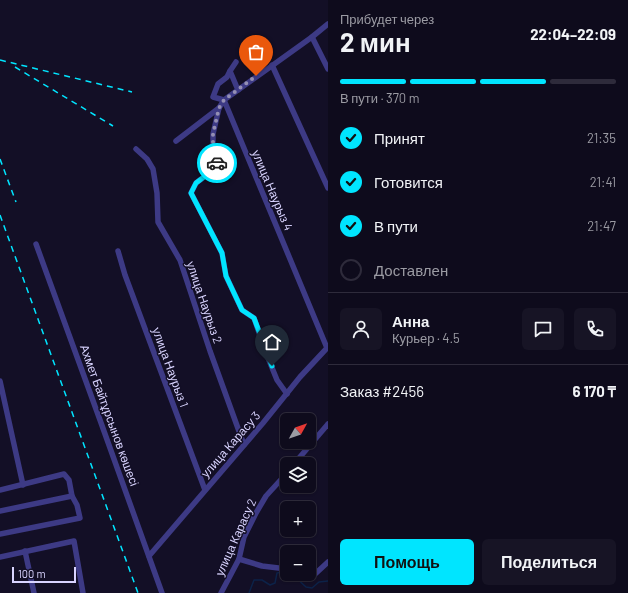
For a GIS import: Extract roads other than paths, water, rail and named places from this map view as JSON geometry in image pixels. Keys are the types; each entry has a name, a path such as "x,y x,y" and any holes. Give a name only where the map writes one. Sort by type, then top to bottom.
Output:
{"street":[{"path":"287,394 277,380 254,318 242,310 226,276 222,253 191,193 196,183 213,170 217,161 213,149 213,134 219,108 224,100 328,24"},
{"path":"312,37 328,69"},
{"path":"224,100 213,97 218,84 227,77 236,62"},
{"path":"272,65 328,188"},
{"path":"230,71 238,90"},
{"name":"улица Наурыз 4","path":"224,100 328,347"},
{"path":"176,141 219,108"},
{"name":"улица Наурыз 2","path":"136,149 147,159 153,169 157,193 158,222 180,260 210,351 244,445"},
{"name":"Ахмет Байтұрсынов көшесі","path":"36,244 162,593"},
{"name":"улица Наурыз 1","path":"118,251 125,275 205,490"},
{"name":"улица Карасу 3","path":"149,556 300,377 328,347"},
{"path":"0,381 23,485"},
{"path":"300,457 328,424"},
{"path":"0,490 64,474 69,480 72,496 77,505 80,518 0,534"},
{"name":"улица Карасу 2","path":"221,593 240,558 244,537 256,513 266,496 280,481"},
{"path":"0,511 72,496"},
{"path":"0,556 74,542 83,593"},
{"path":"25,551 34,593"},
{"path":"240,558 262,566 280,568"},
{"path":"316,573 328,562"}],"waterway":[{"path":"249,593 254,580 262,580 270,585 275,583 277,573 280,572"},
{"path":"300,581 306,587 312,588 319,582 328,581"}],"railway":[{"path":"0,60 132,92"},
{"path":"15,67 113,126"},
{"path":"0,159 16,202"},
{"path":"0,215 138,593"}]}
